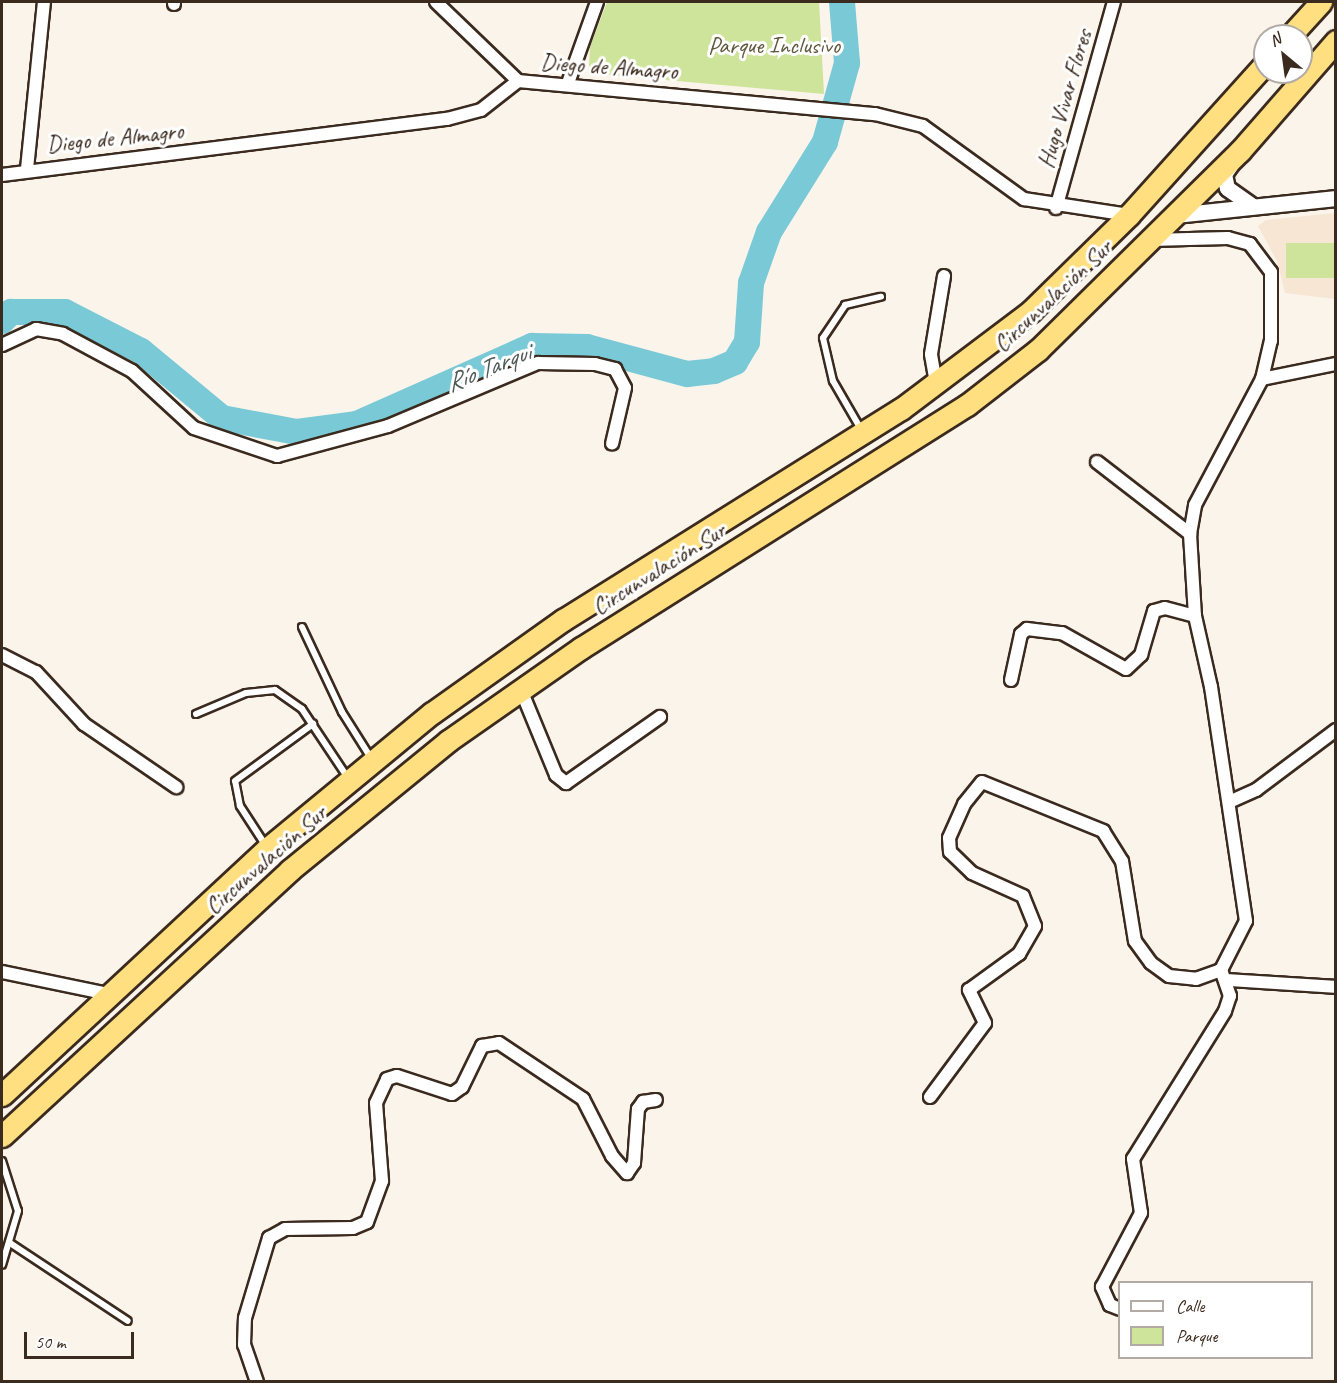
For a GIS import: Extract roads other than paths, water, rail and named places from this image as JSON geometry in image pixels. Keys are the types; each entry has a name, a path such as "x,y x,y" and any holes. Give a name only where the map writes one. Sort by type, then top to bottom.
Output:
{"highway":[{"path":"1301,24 1321,2"},
{"name":"Circunvalación Sur","path":"2,1136 290,870 448,741 521,690 967,405 1038,350 1240,151 1335,41"},
{"name":"Circunvalación Sur","path":"2,1095 108,994 268,848 374,761 563,620 864,434 1031,312 1129,215 1253,77"}],"street":[{"path":"27,170 44,2"},
{"path":"436,2 518,81"},
{"path":"568,83 597,2"},
{"name":"Hugo Vivar Flores","path":"1056,208 1114,2"},
{"name":"Diego de Almagro","path":"2,175 27,170 447,119 481,110 518,81 568,83 803,104 875,114 923,126 1024,199 1056,208 1129,215"},
{"path":"1240,151 1224,181 1232,195 1256,207"},
{"path":"1175,215 1335,198"},
{"path":"1118,1308 1106,1300 1102,1287 1142,1213 1133,1160 1225,1011 1225,975 1246,921 1229,802 1195,616 1190,534 1195,505 1262,379 1274,302 1271,272 1262,255 1250,244 1227,238 1149,240"},
{"path":"936,383 931,354 944,276"},
{"path":"2,345 36,329 63,334 132,371 194,428 277,456 388,426 538,363 596,364 615,369 625,388 612,444"},
{"path":"1262,379 1335,364"},
{"path":"1097,462 1190,534"},
{"path":"1011,680 1021,634 1027,629 1062,633 1126,669 1141,655 1154,611 1165,608 1195,616"},
{"path":"2,655 36,672 84,724 176,786"},
{"path":"521,690 556,775 566,783 660,717"},
{"path":"1229,802 1256,790 1335,730"},
{"path":"930,1097 985,1023 969,990 1019,954 1035,926 1023,896 972,873 950,852 949,838 964,804 982,782 1103,831 1122,861 1135,941 1151,963 1169,976 1196,979 1225,975 1335,987"},
{"path":"2,972 108,994"},
{"path":"257,1382 244,1345 245,1318 269,1238 285,1229 353,1228 366,1222 382,1181 376,1103 387,1079 397,1076 452,1094 462,1087 482,1046 499,1043 583,1099 612,1156 627,1173 634,1163 638,1109 643,1102 656,1100"}],"lane":[{"path":"864,434 833,381 823,338 845,304 881,297"},
{"path":"302,627 342,711 374,761"},
{"path":"196,714 246,693 275,690 313,724 350,781"},
{"path":"268,848 240,806 235,781 313,724"},
{"path":"2,1161 18,1210 2,1265"},
{"path":"10,1243 128,1321"}],"waterway":[{"name":"Río Tarqui","path":"2,321 11,312 65,312 141,351 222,418 297,432 357,424 532,346 587,347 687,374 714,371 735,362 747,342 751,283 769,232 825,142 847,63 842,2"}],"park label":[{"name":"Parque Inclusivo","path":"774,46"}]}
